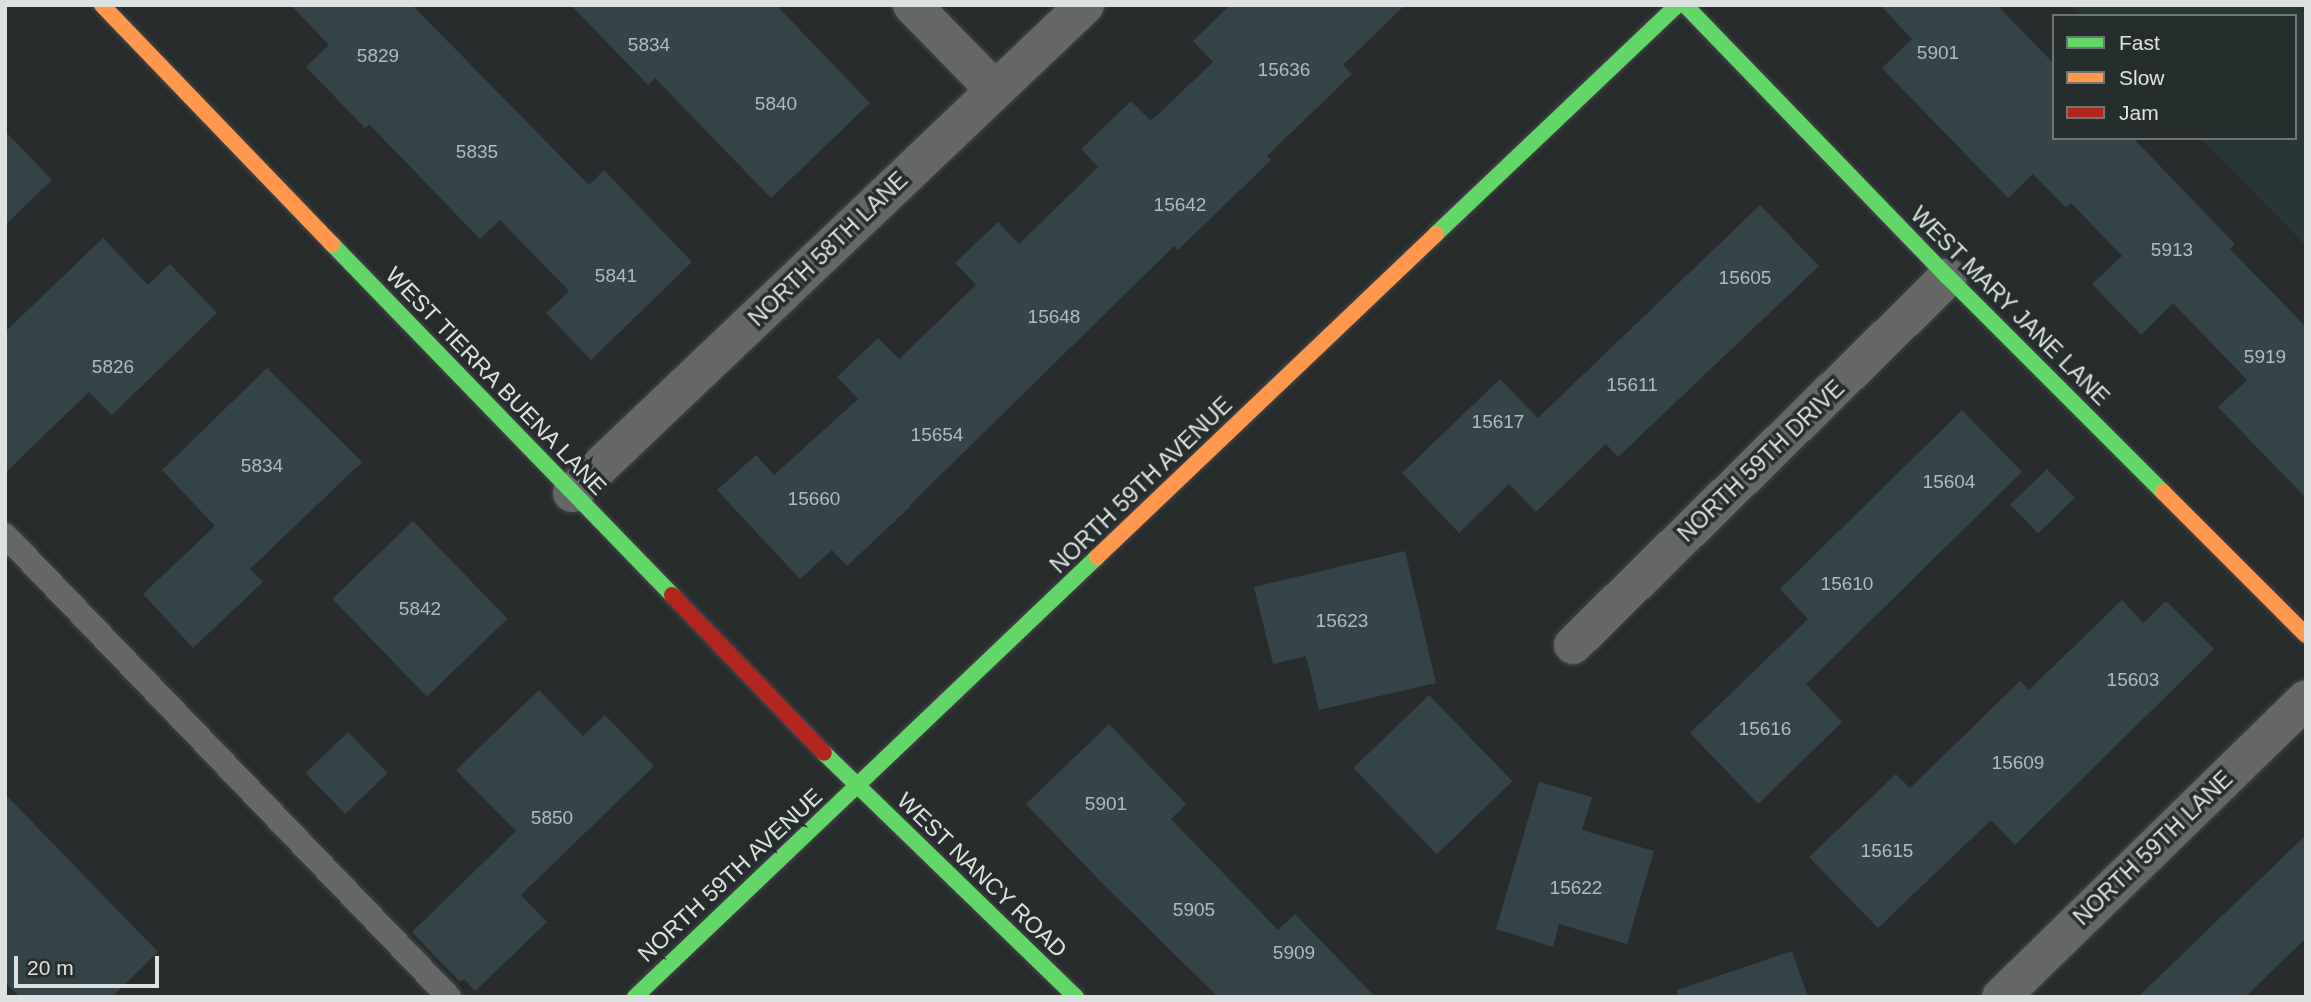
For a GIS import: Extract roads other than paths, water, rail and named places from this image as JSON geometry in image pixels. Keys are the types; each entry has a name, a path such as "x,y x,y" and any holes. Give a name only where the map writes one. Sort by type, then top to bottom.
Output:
{"street":[{"name":"WEST TIERRA BUENA LANE","path":"102,5 857,786"},
{"path":"912,5 995,90"},
{"name":"NORTH 58TH LANE","path":"572,493 1085,5"},
{"name":"NORTH 59TH AVENUE","path":"635,997 1677,5"},
{"name":"WEST MARY JANE LANE","path":"1685,5 1948,277 2306,635"},
{"name":"NORTH 59TH DRIVE","path":"1573,645 1948,277"},
{"name":"NORTH 59TH LANE","path":"2001,997 2306,699"},
{"name":"WEST NANCY ROAD","path":"857,786 1076,997"}],"lane":[{"path":"5,535 449,997"}]}
